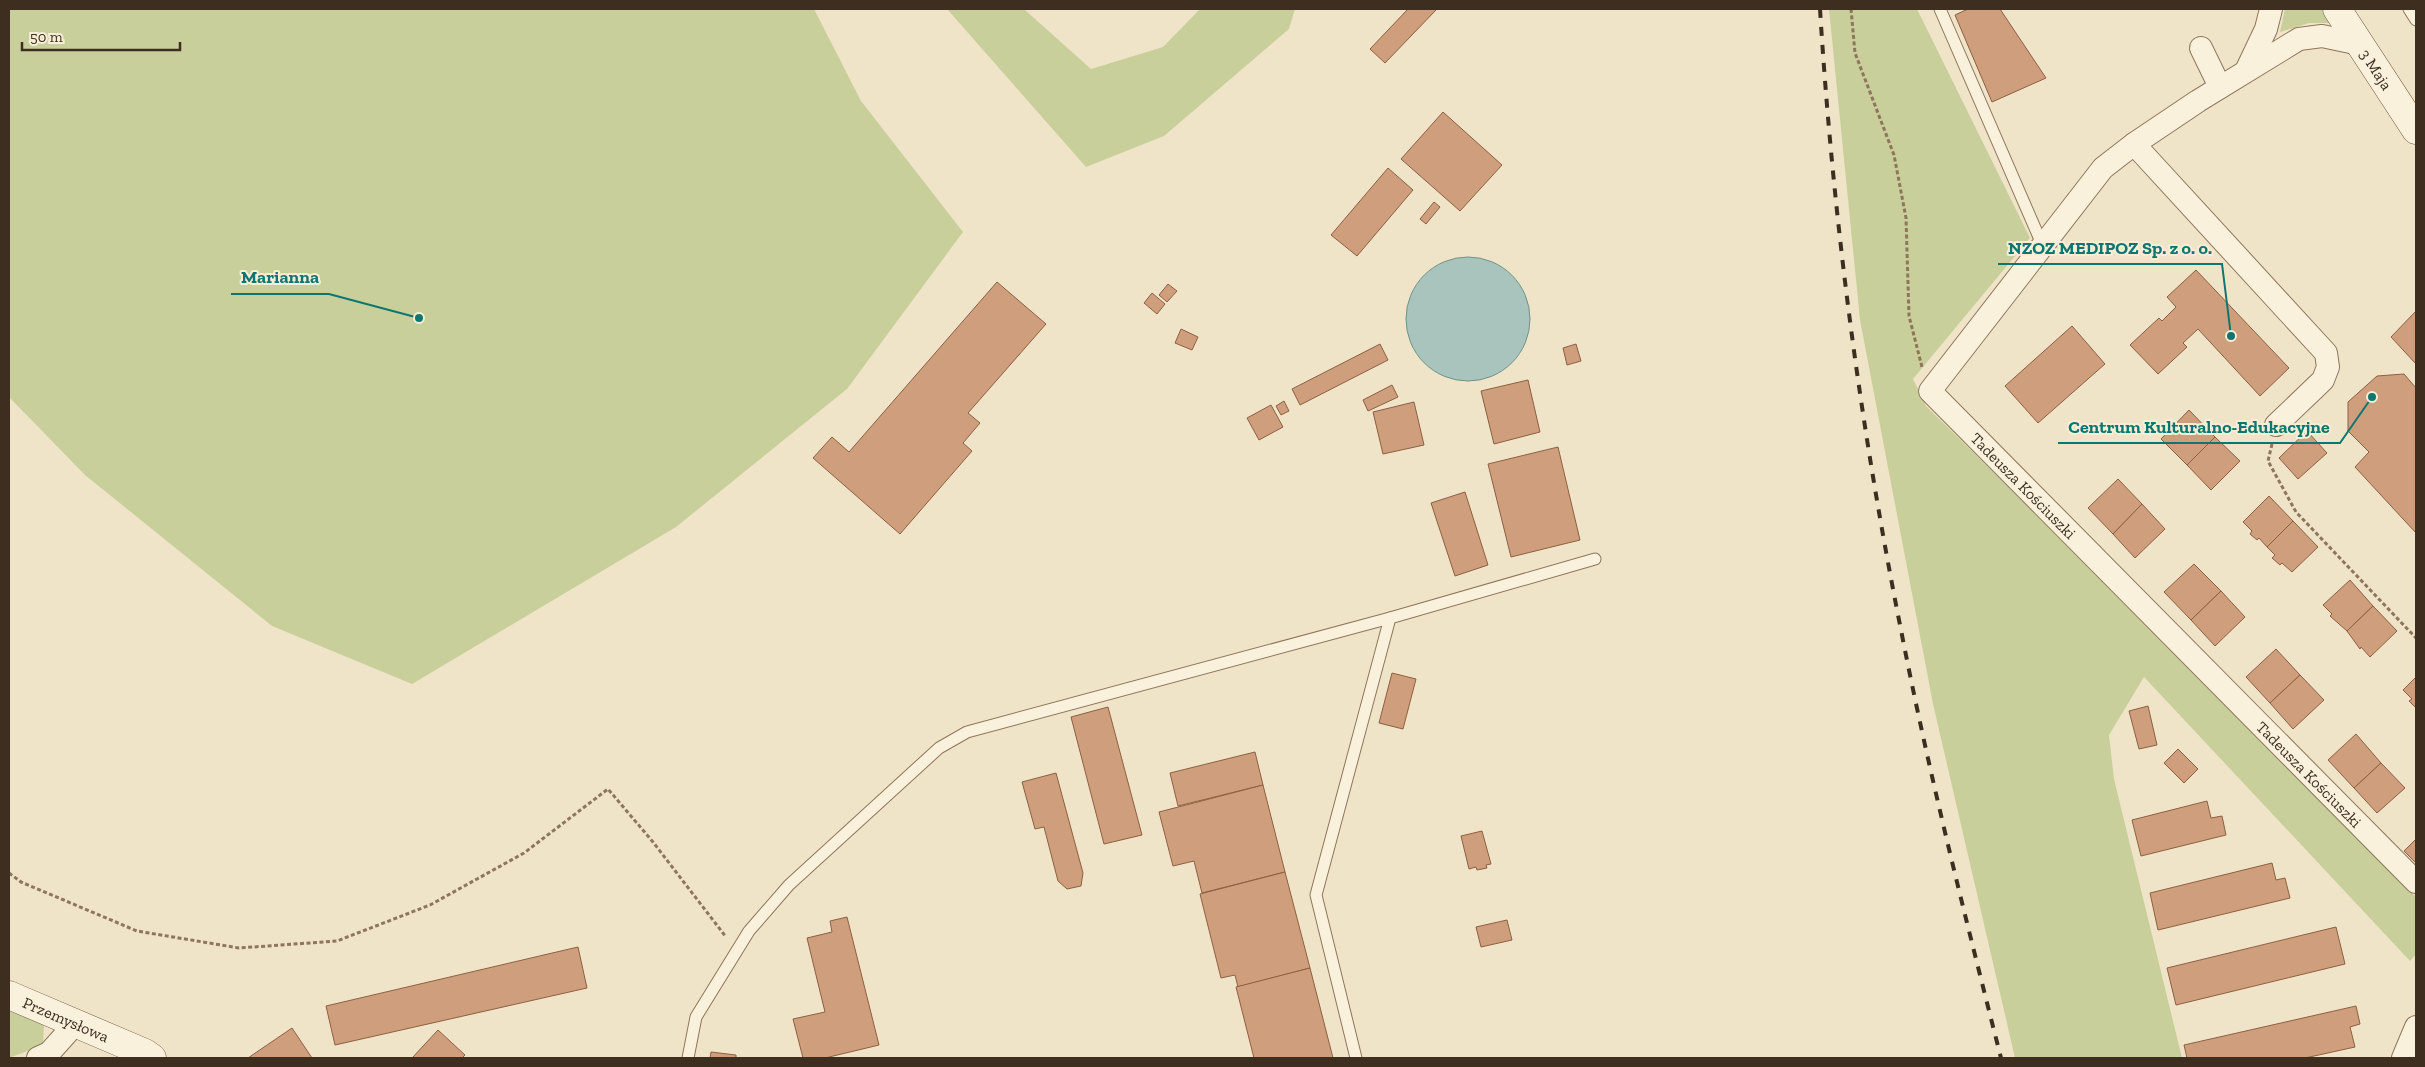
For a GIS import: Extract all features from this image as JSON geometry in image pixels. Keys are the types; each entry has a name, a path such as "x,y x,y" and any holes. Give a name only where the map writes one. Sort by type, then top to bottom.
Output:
{"street":[{"path":"2247,69 2266,29 2271,9"},
{"name":"3 Maja","path":"2337,9 2416,130"},
{"path":"1930,391 2042,244 2103,168 2134,144 2247,69 2305,37 2322,36 2360,44"},
{"path":"2201,48 2220,87"},
{"path":"2134,144 2326,353 2328,367 2323,380 2276,424"},
{"name":"Tadeusza Kościuszki","path":"1930,391 2416,882"},
{"name":"Przemysłowa","path":"9,995 145,1053 152,1058"},
{"path":"38,1058 49,1053 76,1023"},
{"path":"2403,1058 2416,1027"}],"lane":[{"path":"1940,9 2042,244"},
{"path":"2409,9 2416,20"},
{"path":"688,1058 696,1017 749,931 789,885 939,748 967,732 1390,618 1595,559"},
{"path":"1356,1058 1316,895 1390,618"}],"path":[{"path":"1851,9 1855,53 1894,155 1906,218 1909,316 1923,372 1930,391"},
{"path":"2276,424 2268,461 2296,512 2416,638"},
{"path":"9,874 21,882 137,931 239,948 337,941 430,905 516,858 608,789 653,842 737,952"}],"green space":[{"path":"9,9 814,9 861,101 963,232 847,389 676,527 412,684 272,626 85,475 9,397"},
{"path":"947,9 1024,9 1091,69 1163,47 1200,9 1295,9 1289,29 1164,136 1086,167"},
{"path":"1829,9 1917,9 2030,238 1913,379 1926,406 2149,625 2416,897 2416,954 2410,961 2144,677 2109,735 2114,779 2182,1058 2015,1058 1933,704 1860,320"},
{"path":"2285,9 2322,9 2331,23 2309,23 2280,32"},
{"path":"9,1009 44,1024 43,1045 9,1058"}],"water":[{"path":"1468,257 1492,262 1512,275 1525,295 1530,319 1525,343 1512,363 1492,376 1468,381 1444,376 1424,363 1411,343 1406,319 1411,295 1424,275 1444,262"}],"building":[{"path":"1408,9 1437,9 1385,63 1370,49"},
{"path":"1968,9 2000,9 2046,78 1992,102 1955,15"},
{"path":"1443,112 1502,165 1460,211 1401,159"},
{"path":"1388,168 1413,190 1357,256 1331,235"},
{"path":"1434,202 1440,207 1426,224 1420,219"},
{"path":"2196,270 2289,368 2260,396 2198,329 2183,343 2187,347 2158,374 2130,345 2159,318 2162,321 2176,307 2167,297"},
{"path":"997,282 1046,324 968,413 980,423 963,443 972,451 900,534 813,458 832,437 849,452"},
{"path":"1168,284 1177,291 1167,302 1159,295"},
{"path":"1152,293 1165,304 1157,314 1144,303"},
{"path":"2416,311 2416,364 2391,337"},
{"path":"2072,326 2105,364 2038,423 2005,386"},
{"path":"1181,329 1198,337 1192,350 1175,343"},
{"path":"1380,344 1388,360 1300,405 1292,389"},
{"path":"1576,344 1581,361 1567,365 1563,348"},
{"path":"2404,374 2416,388 2416,533 2355,467 2369,452 2348,431 2348,402 2377,376"},
{"path":"1528,380 1540,432 1494,444 1481,391"},
{"path":"1392,385 1398,397 1368,411 1363,400"},
{"path":"1284,401 1289,411 1281,415 1276,406"},
{"path":"1414,402 1424,445 1383,454 1373,412"},
{"path":"1271,405 1283,427 1259,440 1247,418"},
{"path":"2189,410 2215,437 2187,465 2161,439"},
{"path":"2307,431 2327,453 2298,479 2279,458"},
{"path":"2215,437 2240,461 2211,490 2187,465"},
{"path":"1558,447 1580,540 1511,557 1488,464"},
{"path":"2118,479 2142,504 2113,534 2088,508"},
{"path":"1465,492 1488,565 1455,576 1431,503"},
{"path":"2269,496 2293,521 2267,547 2259,538 2257,540 2250,534 2252,531 2243,522"},
{"path":"2142,504 2165,529 2135,558 2113,534"},
{"path":"2293,521 2318,547 2292,572 2282,563 2280,565 2272,558 2275,555 2267,547"},
{"path":"2194,564 2221,591 2191,620 2164,592"},
{"path":"2350,580 2373,606 2347,631 2330,616 2332,614 2323,605"},
{"path":"2221,591 2245,617 2215,646 2191,620"},
{"path":"2373,606 2397,631 2370,657 2361,647 2360,649 2347,631"},
{"path":"2276,649 2300,675 2270,703 2246,677"},
{"path":"1392,673 1416,679 1403,729 1379,723"},
{"path":"2300,675 2324,700 2293,729 2270,703"},
{"path":"2416,677 2416,708 2409,701 2412,699 2403,690"},
{"path":"2148,706 2157,745 2139,749 2129,711"},
{"path":"1108,707 1142,835 1104,844 1071,717"},
{"path":"2356,734 2381,763 2354,788 2328,760"},
{"path":"2178,749 2198,769 2184,783 2164,763"},
{"path":"1255,752 1263,785 1178,806 1170,773"},
{"path":"2381,763 2405,788 2377,813 2354,788"},
{"path":"1056,773 1083,873 1081,886 1067,889 1058,881 1044,827 1035,829 1022,782"},
{"path":"1263,785 1285,872 1202,893 1194,861 1173,866 1159,812"},
{"path":"2207,801 2211,818 2222,816 2226,835 2141,856 2132,820"},
{"path":"1482,831 1491,864 1486,865 1487,868 1477,870 1476,867 1469,869 1461,836"},
{"path":"2416,839 2416,863 2404,851"},
{"path":"2272,863 2276,880 2285,878 2290,898 2158,930 2150,893"},
{"path":"1285,872 1310,968 1238,987 1235,975 1221,978 1200,894"},
{"path":"847,917 879,1045 825,1058 803,1058 793,1019 825,1012 807,938 832,932 830,921"},
{"path":"1507,920 1512,940 1481,947 1476,927"},
{"path":"2336,927 2345,964 2176,1005 2167,968"},
{"path":"578,947 587,988 335,1045 326,1006"},
{"path":"1310,968 1333,1058 1254,1058 1236,987"},
{"path":"2356,1006 2360,1024 2350,1027 2355,1047 2305,1058 2187,1058 2184,1045"},
{"path":"292,1028 312,1058 248,1058"},
{"path":"438,1030 465,1055 462,1058 412,1058"},
{"path":"711,1052 736,1055 736,1058 710,1058"}],"railway":[{"path":"1820,9 1832,165 1850,321 1886,553 1935,791 2001,1058"}],"place":[{"name":"Marianna","path":"419,318"},
{"name":"NZOZ MEDIPOZ Sp. z o. o.","path":"2231,336"},
{"name":"Centrum Kulturalno-Edukacyjne","path":"2372,397"}]}
